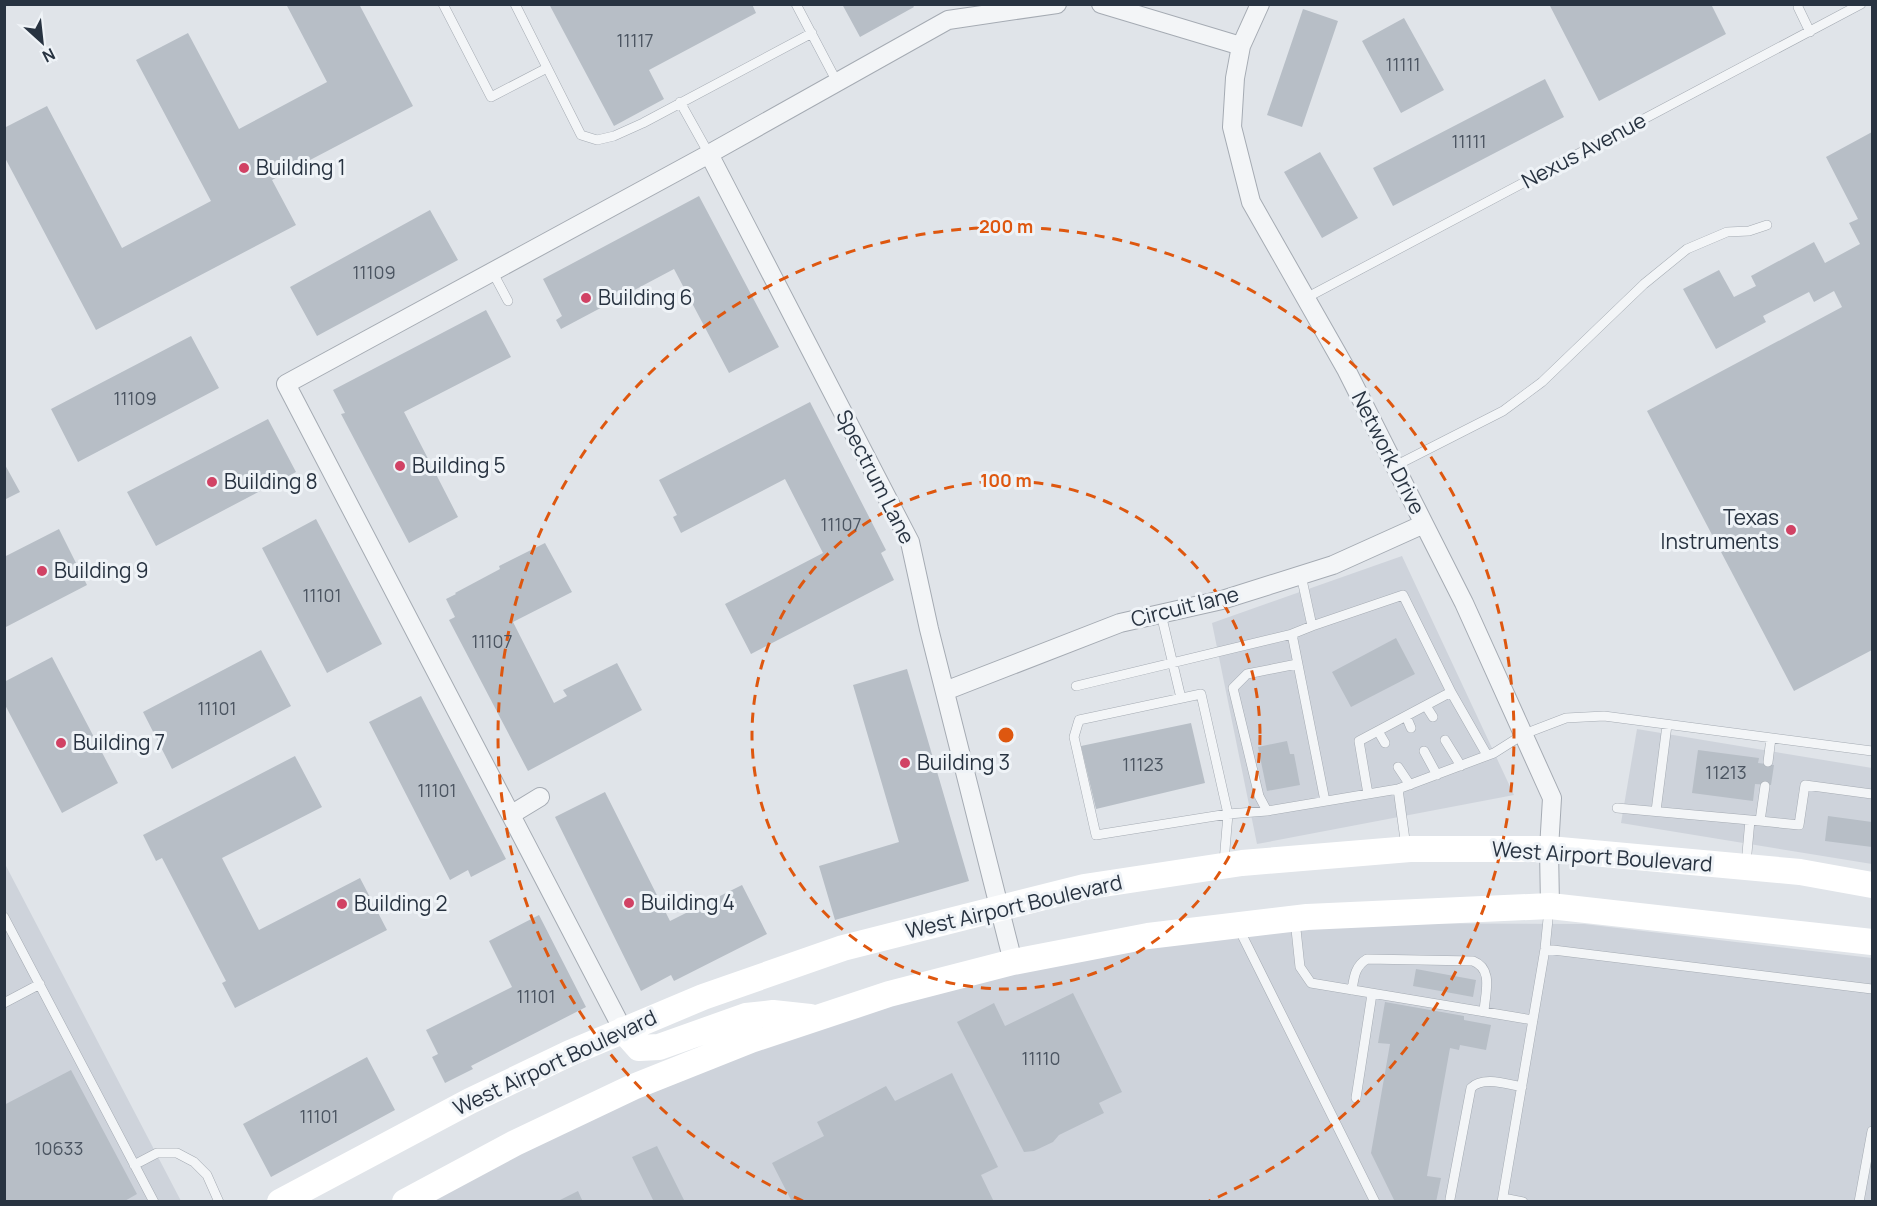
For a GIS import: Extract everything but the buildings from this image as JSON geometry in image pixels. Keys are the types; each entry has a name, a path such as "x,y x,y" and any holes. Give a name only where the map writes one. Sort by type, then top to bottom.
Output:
{"main road":[{"name":"West Airport Boulevard","path":"280,1202 470,1101 570,1053 703,997 843,948 1084,887 1224,866 1406,850 1549,849 1800,872 1872,885"},
{"path":"405,1202 514,1143 633,1087 751,1040 889,994 1013,962 1148,936 1294,918 1550,906 1872,942"},
{"path":"623,1030 639,1048 659,1047 746,1016 773,1013 818,1018"}],"street":[{"path":"623,1030 286,384 709,154 948,20 1057,4"},
{"path":"1101,4 1241,46"},
{"name":"Network Drive","path":"1260,4 1241,46 1234,78 1232,127 1251,202 1346,369 1395,466 1464,603 1552,798 1549,849 1550,906"},
{"name":"Spectrum Lane","path":"709,154 910,542 1013,962"},
{"name":"Circuit lane","path":"945,691 1120,623 1222,600 1333,565 1424,524"},
{"path":"512,814 540,797"}],"lane":[{"path":"443,4 491,97 547,68"},
{"path":"515,4 581,135 597,140 614,136 643,123 812,33"},
{"path":"796,4 837,82"},
{"name":"Nexus Avenue","path":"1306,298 1862,4"},
{"path":"1798,7 1810,32"},
{"path":"680,102 709,154"},
{"path":"1395,466 1503,411 1542,382 1644,284 1687,249 1727,232 1749,231 1767,225"},
{"path":"492,271 508,301"},
{"path":"1301,575 1312,626"},
{"path":"1076,686 1292,634 1403,596 1451,692 1487,755"},
{"path":"1161,614 1181,698"},
{"path":"1292,634 1325,801"},
{"path":"1267,811 1259,795 1233,688 1247,674 1297,664"},
{"path":"1368,794 1359,741 1451,692"},
{"path":"1224,866 1228,814 1201,694 1079,720 1074,737 1096,836 1228,814 1267,811 1398,789 1461,766 1487,755 1524,734 1566,718 1604,716 1872,751"},
{"path":"1426,706 1433,717"},
{"path":"1406,716 1411,728"},
{"path":"1656,811 1666,725"},
{"path":"1378,731 1384,743"},
{"path":"1768,762 1771,738"},
{"path":"1445,740 1461,766"},
{"path":"1424,751 1437,775"},
{"path":"1398,767 1410,785"},
{"path":"1617,808 1800,825 1805,785 1872,794"},
{"path":"1746,867 1755,820 1765,786"},
{"path":"1398,789 1406,850"},
{"path":"1523,1202 1502,1200 1545,949 1550,906"},
{"path":"1294,918 1300,966 1311,983 1533,1020"},
{"path":"5,921 154,1202"},
{"path":"1237,925 1375,1202"},
{"path":"1545,949 1872,989"},
{"path":"1352,990 1359,963 1367,958 1473,961 1481,964 1487,975 1484,1012"},
{"path":"4,1003 40,984"},
{"path":"1356,1098 1372,994"},
{"path":"1450,1199 1471,1088 1479,1082 1522,1087"},
{"path":"1858,1202 1872,1131"},
{"path":"134,1165 158,1153 177,1153 194,1162 207,1175 219,1202"}],"shaded area":[{"path":"1402,556 1514,795 1257,844 1212,623"},
{"path":"1637,729 1872,768 1872,864 1621,823"},
{"path":"5,864 181,1201 5,1201"},
{"path":"1338,923 1584,924 1872,958 1872,1201 425,1202 499,1162 688,1073 897,1001 1126,948"}],"place":[{"name":"Building 1","path":"244,168"},
{"name":"Building 6","path":"586,298"},
{"name":"Building 5","path":"400,466"},
{"name":"Building 8","path":"212,482"},
{"name":"Texas Instruments","path":"1791,530"},
{"name":"Building 9","path":"42,571"},
{"name":"Building 7","path":"61,743"},
{"name":"Building 3","path":"905,763"},
{"name":"Building 4","path":"629,903"},
{"name":"Building 2","path":"342,904"}]}
